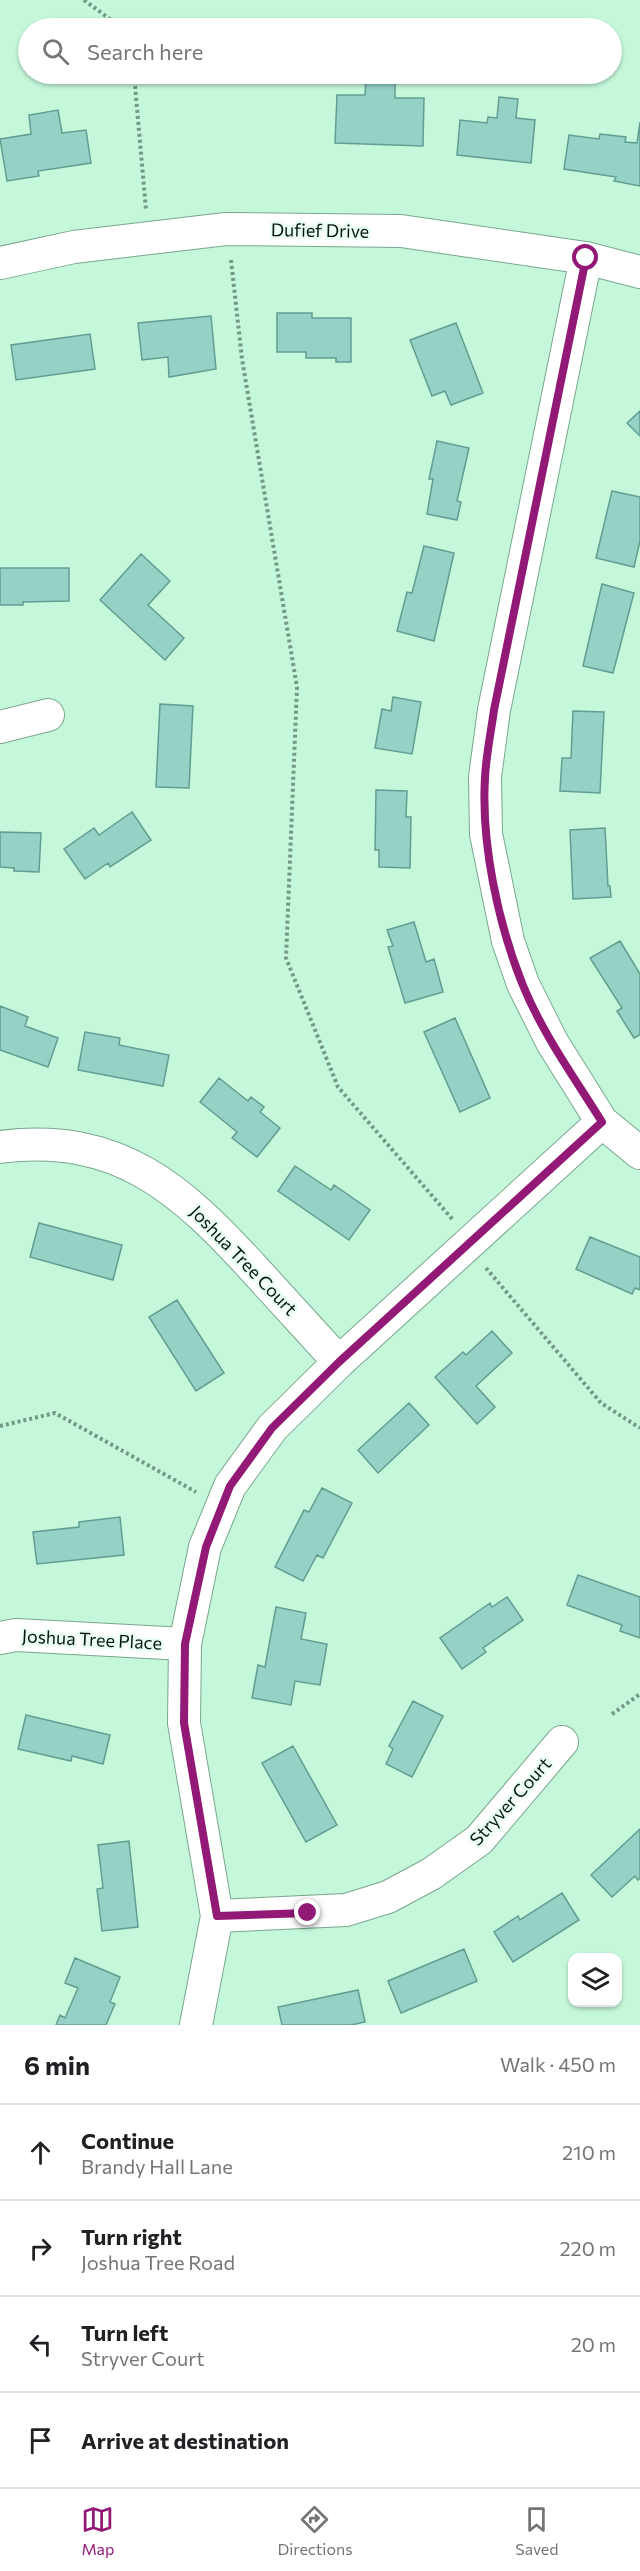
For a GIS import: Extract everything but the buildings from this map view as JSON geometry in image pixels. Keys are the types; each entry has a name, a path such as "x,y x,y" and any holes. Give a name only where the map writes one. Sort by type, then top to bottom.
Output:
{"street":[{"name":"Dufief Drive","path":"0,263 74,247 226,229 401,231 586,258 640,272"},
{"path":"586,258 494,710 485,789 486,834 508,941 523,984 552,1042 602,1122 640,1153"},
{"path":"0,727 48,716"},
{"path":"196,2025 217,1916 184,1723 185,1644 206,1547 230,1486 272,1428 339,1362 602,1122"},
{"name":"Joshua Tree Court","path":"0,1147 21,1144 85,1149 125,1161 172,1189 213,1224 339,1362"},
{"name":"Joshua Tree Place","path":"0,1638 16,1635 185,1644"},
{"name":"Stryver Court","path":"217,1916 346,1910 388,1897 431,1874 479,1840 562,1742"}],"path":[{"path":"84,0 108,18"},
{"path":"135,84 149,238"},
{"path":"226,229 242,359 297,687 286,958 338,1087 471,1241 480,1261 601,1403 640,1428"},
{"path":"0,1426 55,1413 222,1506"},
{"path":"612,1714 640,1694"}],"route":[{"path":"308,1913 217,1916 184,1723 185,1644 206,1547 230,1486 272,1428 339,1362 602,1122 552,1042 523,984 508,941 486,834 485,777 494,710 586,258"}]}
